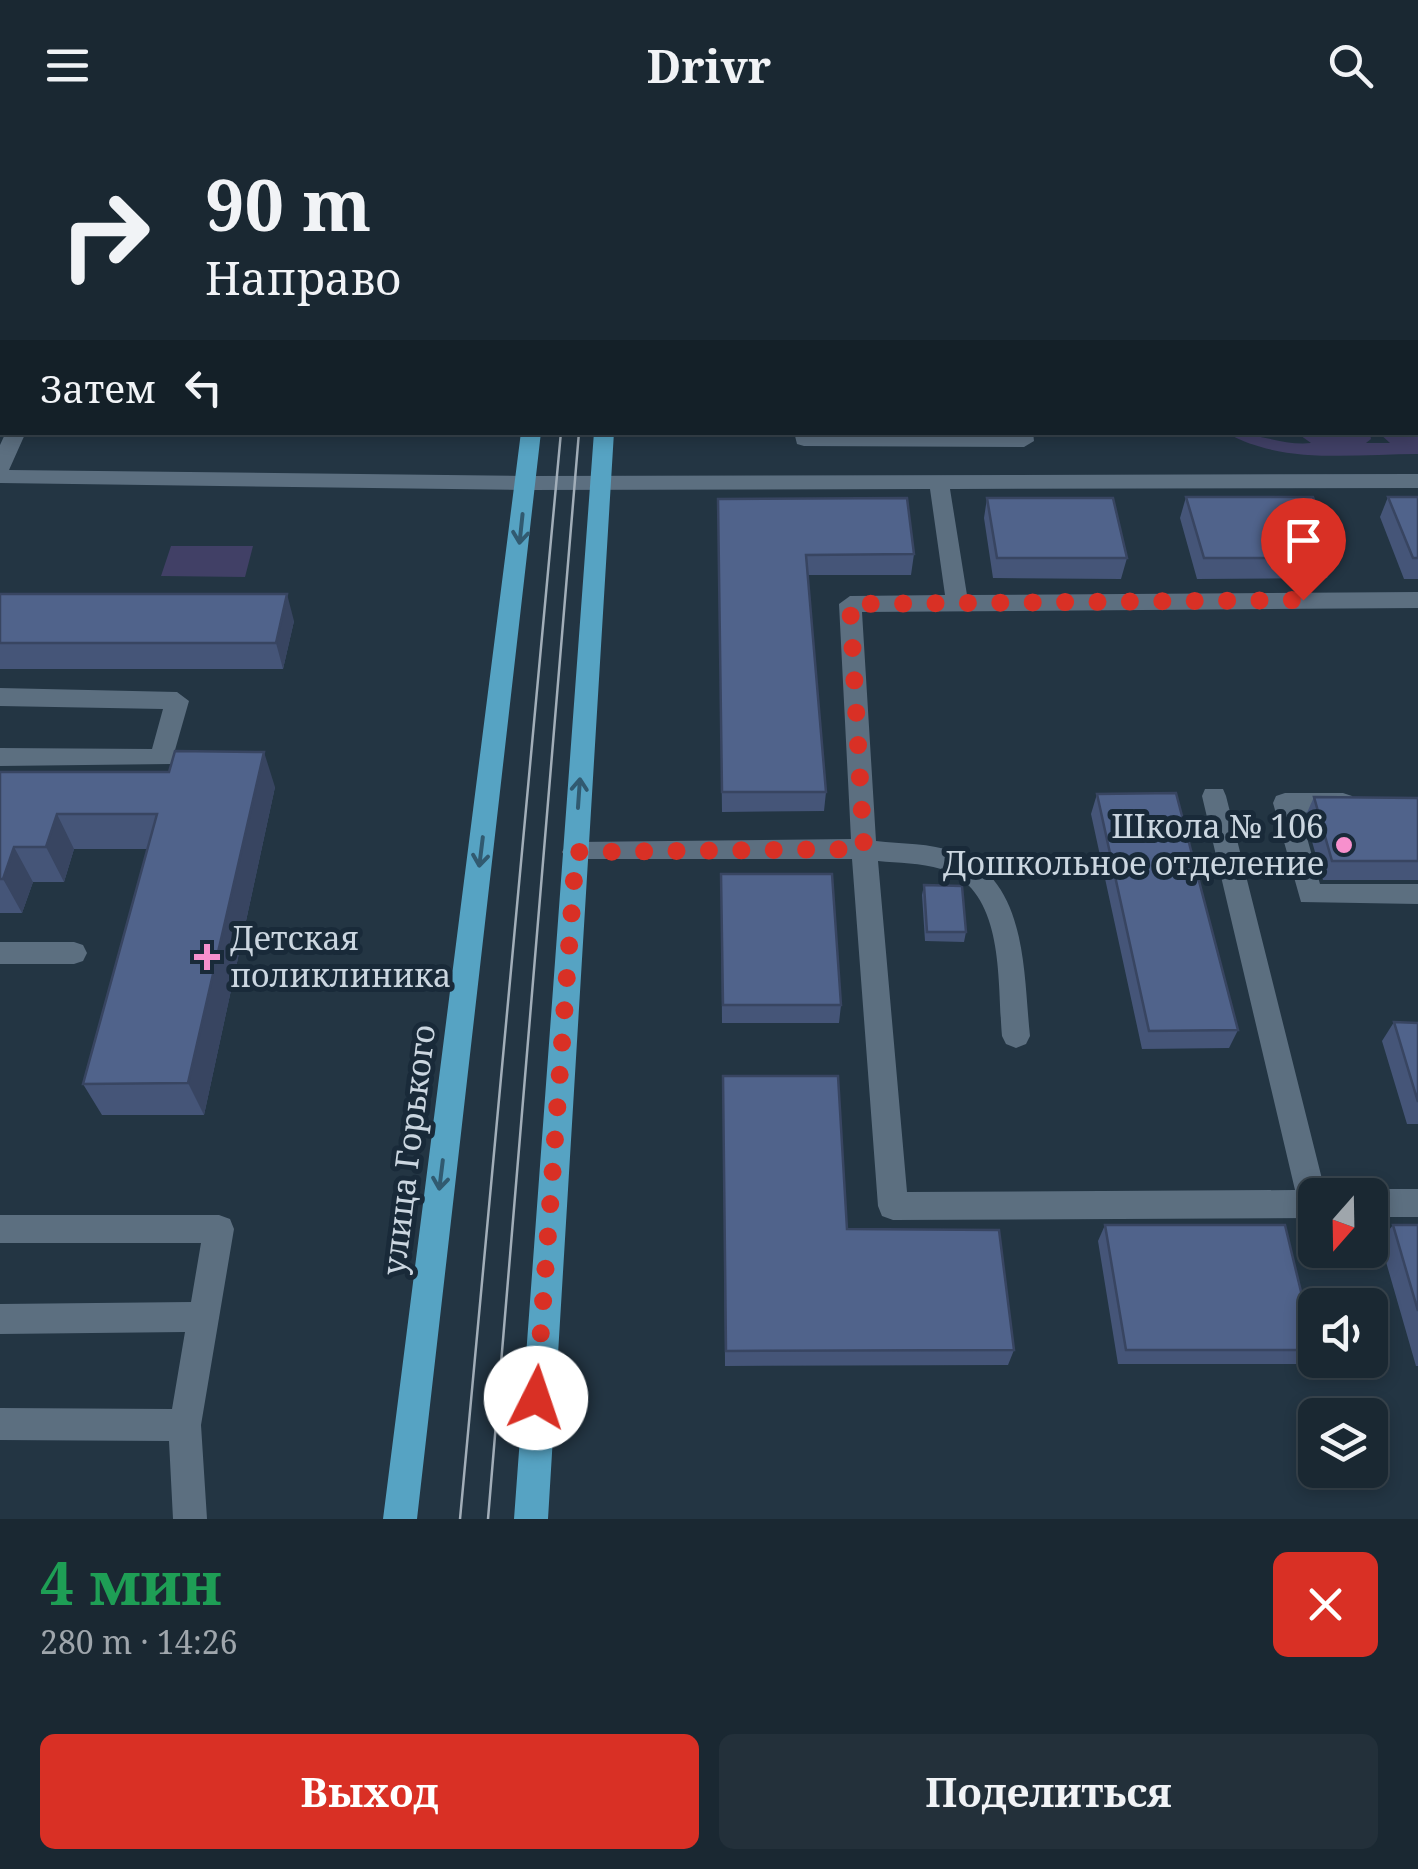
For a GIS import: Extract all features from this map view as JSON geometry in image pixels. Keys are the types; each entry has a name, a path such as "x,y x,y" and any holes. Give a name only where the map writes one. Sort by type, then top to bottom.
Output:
{"main road":[{"name":"улица Горького","path":"400,1519 531,435"},
{"path":"531,1519 604,435"}],"street":[{"path":"0,468 15,435"},
{"path":"804,435 804,440 1024,441 1023,435"},
{"path":"0,476 525,484 1418,481"},
{"path":"939,482 956,603"},
{"path":"1298,1204 893,1206 864,849 850,604 1418,600"},
{"path":"0,697 177,701 162,758 0,757"},
{"path":"1214,796 1308,1178"},
{"path":"1361,804 1285,803 1310,895 1418,894"},
{"path":"576,852 864,849 949,860 984,885 1005,923 1016,1036"},
{"path":"0,952 74,953"},
{"path":"1388,1203 1418,1203"},
{"path":"0,1229 219,1229 185,1425 190,1519"},
{"path":"0,1319 204,1317"},
{"path":"0,1424 185,1425"}],"shaded area":[{"path":"1231,435 1311,443 1300,435 1370,435 1366,443 1390,443 1381,435 1418,435 1418,454 1296,454"},
{"path":"171,546 253,546 245,577 161,576"}],"building":[{"path":"1186,497 1313,497 1335,558 1204,558"},
{"path":"1388,497 1418,497 1418,558 1413,558"},
{"path":"907,498 914,554 806,555 826,792 722,792 718,499"},
{"path":"987,498 1113,498 1127,558 997,558"},
{"path":"0,594 287,594 276,643 0,643"},
{"path":"175,751 264,752 188,1083 83,1084 157,814 57,814 46,847 14,847 0,879 0,772 169,772"},
{"path":"1176,793 1238,1030 1149,1031 1097,794"},
{"path":"1314,797 1418,798 1418,861 1332,861"},
{"path":"721,874 832,874 841,1005 723,1005"},
{"path":"924,885 962,886 966,932 927,932"},
{"path":"1394,1022 1418,1023 1418,1102"},
{"path":"723,1076 838,1076 847,1229 999,1230 1014,1350 726,1351"},
{"path":"1105,1225 1285,1225 1300,1288 1298,1350 1126,1350"},
{"path":"1393,1225 1418,1225 1418,1311"}],"tram line":[{"path":"460,1519 561,435"},
{"path":"488,1519 579,435"}],"place":[{"name":"Школа № 106 Дошкольное отделение","path":"1344,845"},
{"name":"Детская поликлиника","path":"207,957"}],"route":[{"path":"536,1398 576,852 864,849 850,604 1303,600"}]}
